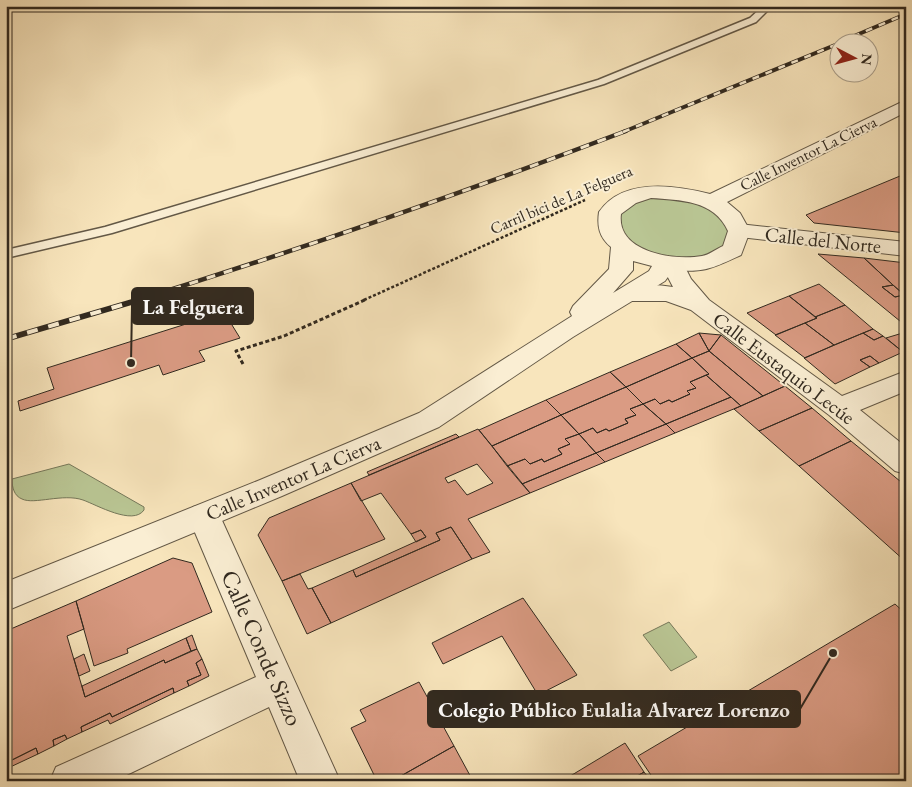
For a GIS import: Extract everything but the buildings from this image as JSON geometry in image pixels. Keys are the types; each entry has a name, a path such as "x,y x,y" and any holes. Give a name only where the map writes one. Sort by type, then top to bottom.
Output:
{"street":[{"name":"Calle Inventor La Cierva","path":"711,202 906,105"},
{"path":"650,192 683,193 711,202 730,214 740,231 733,250 711,262 670,264 641,256 622,246 613,237 608,227 610,212 628,198 650,192"},
{"name":"Calle del Norte","path":"740,231 906,249"},
{"name":"Calle Inventor La Cierva","path":"564,331 621,270 622,246"},
{"name":"Calle Inventor La Cierva","path":"6,597 204,516 429,420 564,331 657,276 670,264"},
{"name":"Calle Eustaquio Lecúe","path":"670,264 680,282 700,305 840,408 906,463"},
{"name":"Calle Inventor La Cierva","path":"629,294 650,292 678,295 700,305"},
{"path":"840,408 906,380"},
{"name":"Calle Conde Sizzo","path":"204,516 320,781"},
{"path":"70,781 278,685"}],"lane":[{"path":"6,254 108,230 601,82 753,20 768,6"}],"path":[{"path":"6,9 20,6"},
{"name":"Carril bici de La Felguera","path":"243,364 236,351 284,336 590,198"}],"green space":[{"path":"683,193 730,214 733,250 673,264 622,246 610,212 628,198"},
{"path":"69,464 144,507 144,510 132,516 124,515 75,498 34,501 19,498 15,493 12,479"},
{"path":"669,622 697,657 671,671 643,635"}],"railway":[{"path":"864,32 906,14"},
{"path":"623,132 830,47"},
{"path":"138,300 261,261 383,219 626,131"},
{"path":"6,339 142,299"}],"place":[{"name":"La Felguera","path":"131,363"},
{"name":"Colegio Público Eulalia Alvarez Lorenzo","path":"833,653"}]}
